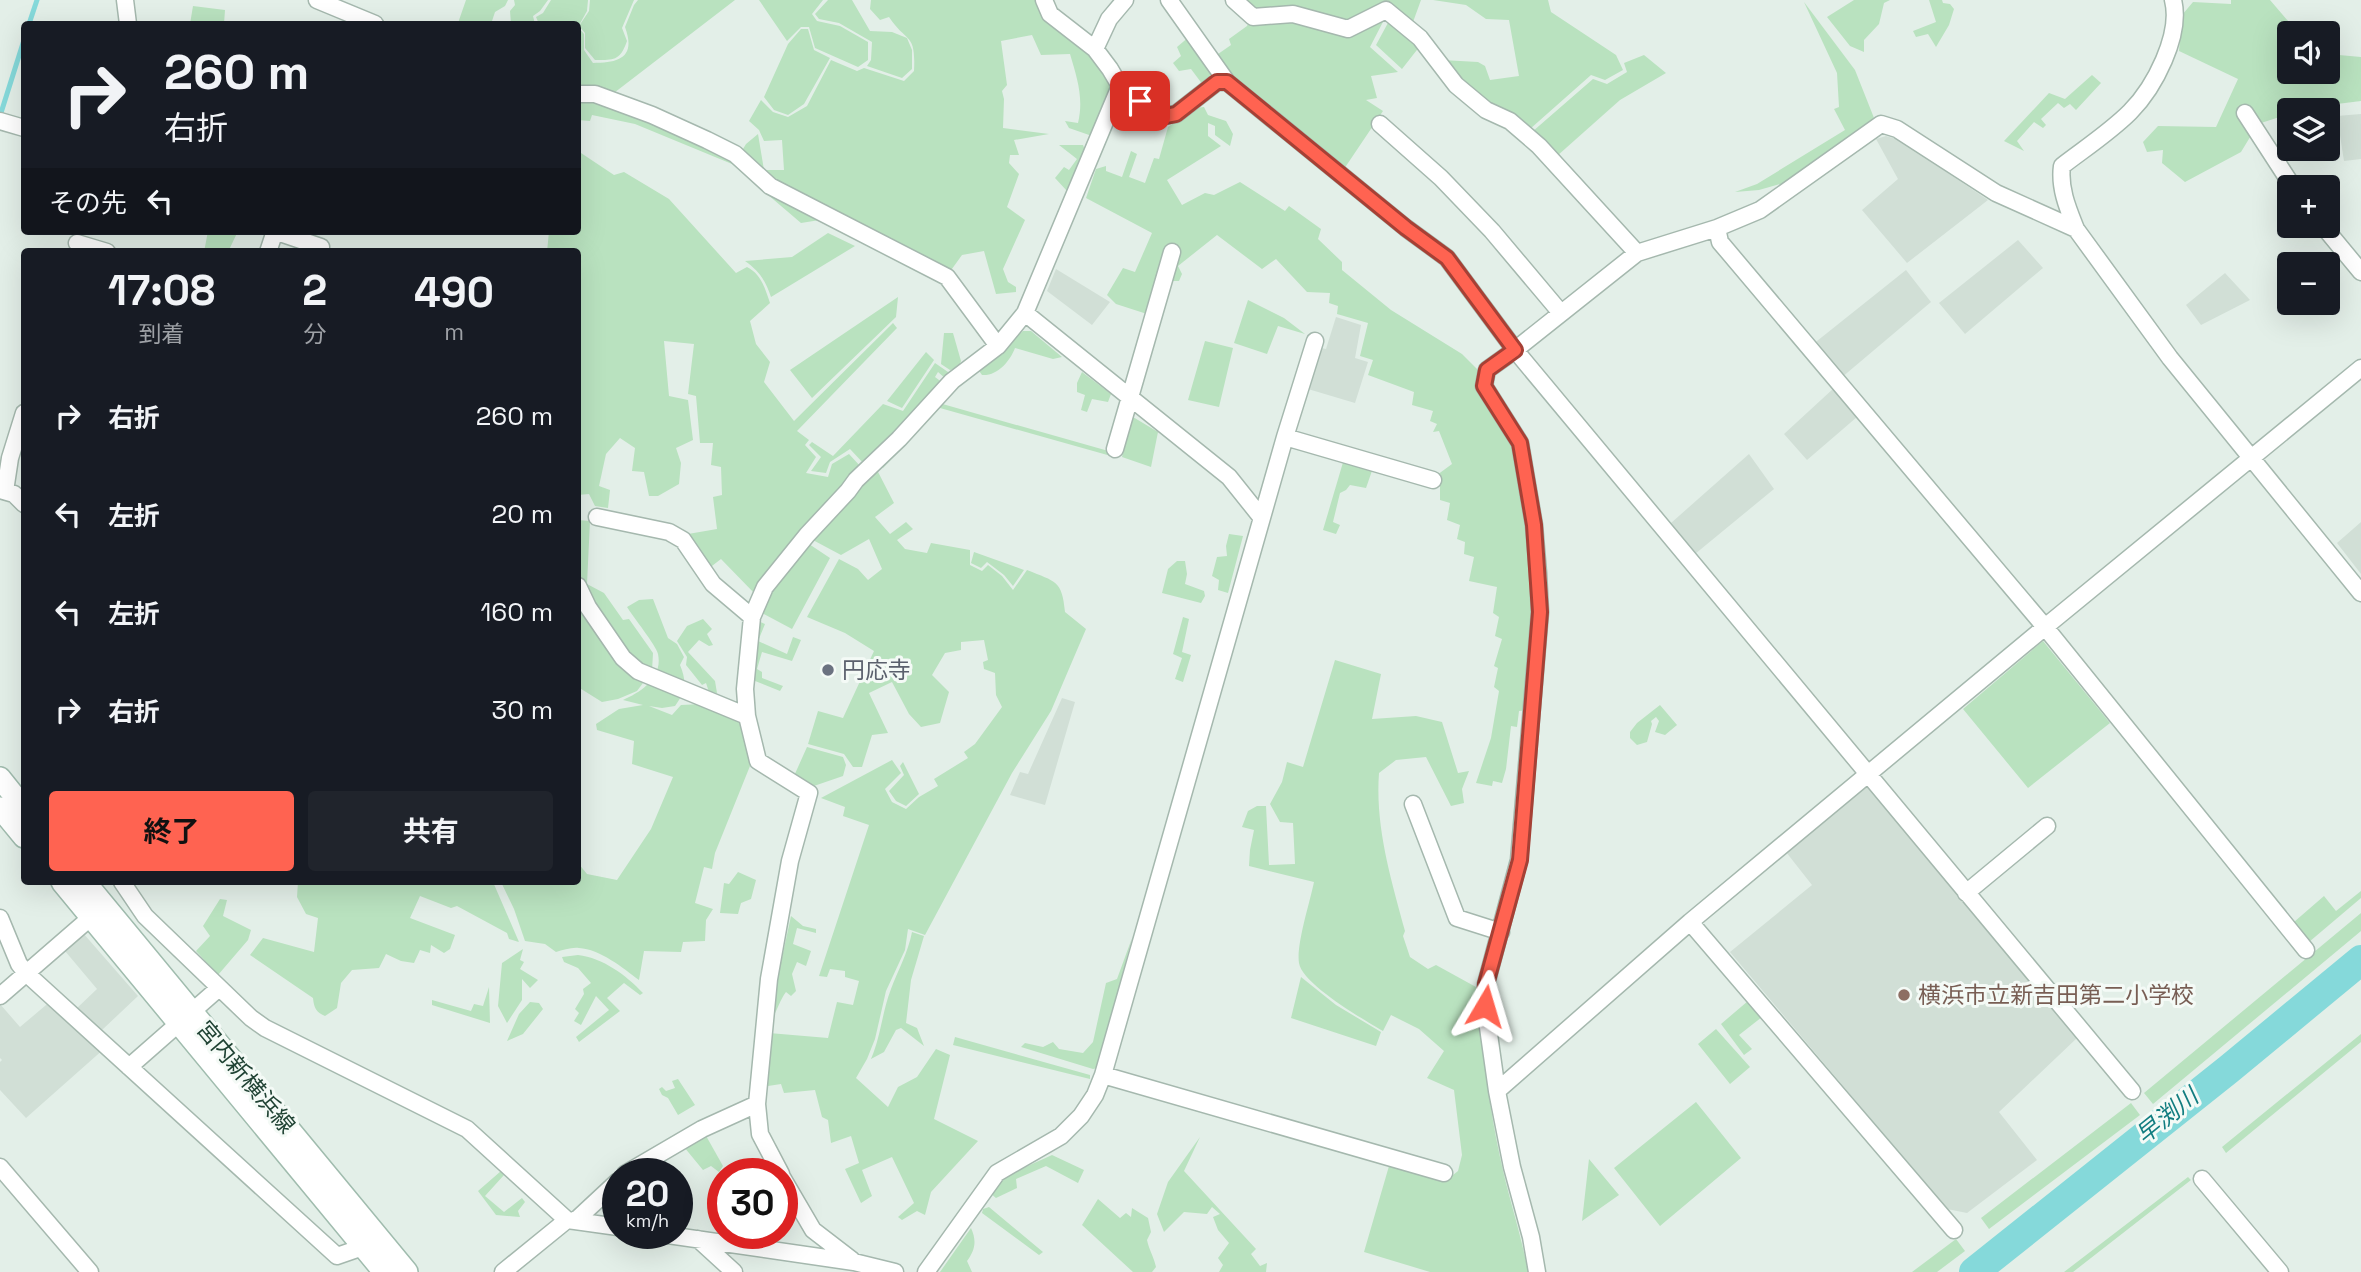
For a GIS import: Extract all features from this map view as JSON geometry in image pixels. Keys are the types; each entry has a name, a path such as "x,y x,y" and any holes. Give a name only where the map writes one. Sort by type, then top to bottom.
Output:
{"street":[{"path":"125,0 128,21"},
{"path":"317,0 368,21"},
{"path":"1044,0 1050,14 1095,49 1120,86 1161,117 1176,114 1217,82 1227,82"},
{"path":"1095,49 1109,19 1125,0"},
{"path":"1169,0 1227,82 1406,228 1447,258 1515,350 2132,1091"},
{"path":"1234,0 1253,17 1293,14 1348,29 1386,10 1420,38 1456,85 1486,110 1510,121 1539,146 1637,253"},
{"path":"2173,0 2175,9 2171,45 2154,79 2130,112 2062,166 2060,179 2076,229 2170,358 2361,593"},
{"path":"773,1158 760,1134 757,1104 769,979 790,861 809,793 758,761 747,716 745,689 752,617 765,587 856,480 899,439 952,381 998,346 1025,313 1120,86"},
{"path":"581,94 595,94 652,115 735,154 770,186 947,277 998,346"},
{"path":"2245,113 2285,175"},
{"path":"4,122 21,127"},
{"path":"1380,124 1441,178 1492,231 1561,313"},
{"path":"1537,1272 1497,1091 1485,1006 1486,984 1520,860 1540,612 1534,525 1520,443 1484,386 1487,370 1637,253 1717,228 1760,210 1881,124 1897,129 1996,193 2076,229"},
{"path":"1717,228 1720,242 2045,627 2306,950"},
{"path":"286,235 321,248"},
{"path":"2333,238 2361,272"},
{"path":"77,242 95,248"},
{"path":"1115,449 1172,252"},
{"path":"1025,313 1229,477 1261,517"},
{"path":"926,1272 997,1173 1061,1136 1081,1116 1095,1096 1233,623 1261,517 1315,341"},
{"path":"1497,1091 1690,922 2361,368"},
{"path":"21,423 2,491 14,494 21,501"},
{"path":"1285,437 1433,480"},
{"path":"597,517 669,532 682,540 713,584 752,617"},
{"path":"581,592 623,658 638,671 747,716"},
{"path":"0,778 21,804"},
{"path":"1413,804 1457,918 1501,932"},
{"path":"0,808 21,833"},
{"path":"1966,892 2047,826"},
{"name":"宮内新横浜線","path":"66,885 98,911 185,1017 384,1272"},
{"name":"宮内新横浜線","path":"86,885 98,911"},
{"path":"124,885 145,916 251,1018 265,1028 467,1129 571,1220 602,1225"},
{"path":"0,996 98,911"},
{"path":"0,918 19,964 26,973 337,1256 363,1247"},
{"path":"1690,922 1954,1230"},
{"path":"129,1067 219,988"},
{"name":"宮内新横浜線","path":"185,1017 407,1272"},
{"path":"1103,1075 1444,1173"},
{"path":"652,1158 702,1129 757,1104"},
{"path":"0,1167 90,1272"},
{"path":"2202,1178 2280,1272"},
{"path":"503,1272 602,1194"},
{"path":"798,1202 814,1230 854,1262"},
{"path":"693,1238 854,1262 895,1272"},
{"path":"698,1239 734,1272"}],"shaded area":[{"path":"2361,114 2361,159 2344,161 2340,116"},
{"path":"1886,136 1899,140 1988,200 1907,263 1862,210 1898,179 1876,139"},
{"path":"2018,240 2043,268 1965,334 1939,303"},
{"path":"1056,269 1110,302 1092,325 1047,291"},
{"path":"1906,270 1931,302 1841,378 1812,345"},
{"path":"2225,273 2250,300 2201,325 2186,305"},
{"path":"1336,317 1361,325 1355,358 1368,362 1355,403 1308,389 1321,348 1326,349"},
{"path":"1834,388 1857,417 1807,460 1784,434"},
{"path":"1749,454 1774,489 1695,554 1671,523"},
{"path":"2361,522 2361,574 2337,543"},
{"path":"1062,698 1075,702 1045,805 1010,795 1020,772 1028,774"},
{"name":"横浜市立新吉田第二小学校","path":"1868,784 2077,1038 1999,1112 2037,1160 1967,1213 1947,1209 1730,952 1812,885 1786,852"},
{"path":"83,933 138,996 102,1030 76,1009 97,989 65,951"},
{"path":"52,1000 105,1048 26,1118 0,1090 0,1004 20,1027"}],"green space":[{"path":"466,0 508,0 505,6 495,12 492,21 459,21"},
{"path":"514,0 548,0 533,16 534,21 511,21 510,11 515,5"},
{"path":"551,0 588,0 587,11 581,22 538,21 536,17 543,13"},
{"path":"590,0 634,0 622,28 627,41 619,56 595,60 585,48 585,33 581,23 589,11"},
{"path":"638,0 735,0 610,96 581,89 581,30 584,34 584,50 593,63 611,62 627,52 628,37 625,27"},
{"path":"759,0 823,0 812,14 817,21 840,26 868,42 868,60 858,67 815,48 809,27 801,27 787,41"},
{"path":"828,0 852,0 870,31 892,32 907,38 912,50 912,69 902,78 867,66 871,60 872,42 839,23 819,19 815,14"},
{"path":"871,0 1040,0 1093,51 1114,83 1092,136 1069,128 1065,121 1078,123 1080,105 1079,88 1070,54 1041,55 1032,35 1001,41 1007,85 1002,91 1003,128 1049,134 1014,140 1019,155 1010,155 1009,163 1019,174 1007,207 1025,220 1003,269 1008,282 1016,287 1016,292 996,294 984,251 962,255 949,273 771,183 740,154 746,144 758,134 764,170 784,170 782,140 764,141 759,130 749,121 761,100 773,112 788,117 807,106 831,60 857,71 864,68 904,81 914,71 912,44 889,17 880,20 870,9"},
{"path":"1244,0 1421,0 1413,22 1385,18 1370,47 1398,72 1371,76 1377,98 1366,100 1383,111 1344,169 1229,74 1203,85 1191,69 1179,71 1173,63 1181,56 1177,47 1190,36 1208,61 1231,45 1229,39 1247,26 1255,8"},
{"path":"1433,0 1548,0 1551,12 1616,55 1623,70 1605,80 1591,75 1530,129 1480,99 1442,60 1478,62 1485,66 1490,80 1519,76 1509,20 1486,19 1466,5"},
{"path":"1854,0 1890,0 1884,3 1879,24 1864,40 1864,52 1850,46 1827,17"},
{"path":"1929,0 1942,0 1954,9 1949,25 1936,47 1928,34 1916,37 1913,31 1936,22"},
{"path":"2231,0 2270,0 2288,21 2277,21 2277,84 2340,84 2340,55 2361,57 2361,101 2340,104 2340,98 2277,98 2277,118 2258,124 2241,152 2185,182 2162,163 2163,150 2147,152 2143,142 2158,126 2216,127 2238,79 2179,51 2182,15 2193,2 2231,4"},
{"path":"1804,2 1855,70 1876,123 1791,181 1759,190 1735,192 1757,184 1845,130 1834,109 1839,107 1837,73"},
{"path":"193,6 225,10 224,21 190,21"},
{"path":"1389,21 1420,46 1402,69 1376,45"},
{"path":"801,29 808,29 814,50 830,58 804,104 788,115 774,110 764,97 788,44"},
{"path":"1644,55 1666,73 1620,100 1557,156 1532,132 1593,79 1607,84 1627,72 1624,63"},
{"path":"2092,75 2101,83 2076,110 2070,104 2064,108 2058,103 2041,119 2046,125 2043,128 2034,122 2017,141 2024,151 2004,141 2049,93 2065,99"},
{"path":"594,99 733,157 826,219 801,223 732,164 635,124 592,115 590,121 581,120 581,100"},
{"path":"1204,107 1208,115 1226,121 1233,134 1230,146 1215,135 1215,126 1208,123 1208,136 1221,146 1167,180 1182,205 1205,193 1214,195 1240,182 1285,211 1289,206 1321,229 1318,239 1342,262 1342,270 1391,310 1462,354 1481,373 1516,444 1530,526 1536,620 1530,710 1519,711 1517,727 1511,726 1502,783 1493,781 1492,786 1476,783 1491,738 1499,691 1494,687 1498,668 1494,666 1502,639 1495,636 1499,617 1493,613 1497,587 1469,581 1474,557 1464,554 1465,542 1457,539 1460,525 1447,520 1450,503 1440,500 1437,475 1452,464 1439,431 1433,432 1437,424 1430,421 1433,411 1412,405 1414,392 1368,375 1373,360 1360,356 1368,323 1337,314 1338,306 1329,303 1330,293 1307,292 1276,259 1262,269 1217,235 1178,266 1182,274 1179,281 1157,281 1147,314 1116,304 1107,295 1123,268 1135,272 1152,233 1086,198 1096,169 1106,166 1106,171 1122,177 1131,151 1137,154 1129,177 1145,183 1154,158 1159,159 1168,127 1195,108"},
{"path":"1059,145 1083,145 1085,150 1067,191 1055,178 1064,167 1069,170 1077,159"},
{"path":"581,153 614,175 624,172 669,199 736,273 747,267 759,278 770,303 750,321 756,344 770,362 764,382 794,421 893,323 897,328 797,431 809,440 805,445 816,457 806,473 828,477 832,464 849,454 861,467 756,595 721,559 708,569 688,534 717,529 713,497 722,495 721,467 711,465 713,443 700,443 696,396 688,394 694,344 664,341 669,396 688,400 693,440 676,448 681,463 679,484 658,496 649,496 644,472 632,471 635,448 620,438 606,454 599,486 610,490 608,508 595,506 589,494 581,495 581,248 547,248 549,235 581,235"},
{"path":"828,233 855,246 771,297 761,277 745,261 792,257"},
{"path":"207,235 236,235 230,248 205,248"},
{"path":"898,297 896,317 812,398 790,370"},
{"path":"1248,300 1284,318 1305,334 1278,326 1267,354 1234,343"},
{"path":"1023,331 1031,331 1062,357 1053,359 1015,348 1003,367 988,375 982,375 977,368"},
{"path":"944,333 953,333 961,361 958,368 950,370 941,364"},
{"path":"1205,341 1233,348 1219,407 1188,400"},
{"path":"926,352 934,360 902,408 887,401"},
{"path":"935,363 948,372 958,372 946,379 938,372 935,377 943,383 865,465 850,449 830,462 826,473 811,471 821,457 809,445 812,442 833,456 883,404 903,411"},
{"path":"1082,372 1111,394 1108,402 1092,399 1087,412 1081,410 1085,395 1077,392 1077,383"},
{"path":"939,403 1119,454 1118,458 940,408 883,468 880,464"},
{"path":"1133,417 1158,432 1151,467 1122,457"},
{"path":"1344,459 1373,468 1366,488 1350,485 1340,493 1333,522 1340,525 1336,534 1323,530"},
{"path":"876,468 894,503 875,517 890,534 906,522 913,529 897,540 905,549 927,553 931,543 970,550 970,565 982,571 988,565 1002,576 1013,590 1027,570 1045,577 1059,588 1065,612 1086,629 1051,711 1012,773 925,935 908,929 905,950 886,991 875,1039 856,1078 888,1107 898,1087 917,1077 936,1049 950,1055 934,1119 978,1141 931,1192 925,1215 917,1211 902,1220 898,1217 914,1203 892,1157 862,1170 872,1196 861,1203 845,1169 859,1163 851,1136 831,1143 828,1120 822,1117 815,1090 784,1093 781,1084 768,1086 769,1033 828,1038 837,1002 853,1005 859,981 845,977 845,971 830,969 827,977 819,976 869,825 843,816 845,807 821,798 892,760 901,773 885,789 892,802 906,809 919,797 938,786 934,779 968,758 964,752 975,744 1002,707 996,695 995,673 984,669 983,662 988,660 984,640 961,642 961,650 945,653 932,675 949,692 940,723 921,727 909,714 892,682 869,693 888,733 872,735 862,767 853,767 844,754 808,744 818,711 843,718 874,651 845,633 807,617 839,559 858,569 868,580 882,569 869,539 841,555 811,539"},
{"path":"581,520 590,521 587,584 604,593 623,620 629,619 653,653 652,671 637,691 602,702 581,689"},
{"path":"1229,534 1243,536 1228,593 1218,590 1219,580 1212,576 1217,557 1227,556"},
{"path":"809,544 830,558 792,629 762,613 769,593"},
{"path":"974,552 1024,570 1013,586 987,562 981,568 971,563"},
{"path":"1177,561 1185,561 1185,584 1204,591 1205,596 1201,603 1162,593 1168,569"},
{"path":"653,599 668,638 677,644 684,657 680,665 684,686 675,706 649,706 672,715 681,705 702,704 743,719 752,761 715,853 712,869 704,867 695,903 713,909 706,920 705,941 683,942 681,952 644,951 639,980 611,960 587,949 556,952 545,944 525,941 502,885 581,885 581,867 587,874 617,880 651,829 673,777 632,764 634,741 597,730 596,724 619,709 643,705 623,700 649,683 657,670 658,654 627,607 639,600"},
{"path":"1183,617 1189,619 1182,652 1191,655 1183,682 1175,679 1182,658 1173,654"},
{"path":"703,619 712,629 707,634 713,645 709,646 699,640 688,652 715,681 717,693 709,692 706,683 702,685 686,665 687,657 677,641 687,626"},
{"path":"758,621 765,624 758,641 787,654 793,637 801,640 792,661 762,652 757,669 762,672 762,678 783,686 780,691 750,679"},
{"path":"2043,641 2110,723 2028,788 1963,709"},
{"path":"1335,660 1381,674 1372,719 1416,716 1442,722 1458,773 1469,771 1462,789 1464,803 1451,806 1426,757 1396,760 1379,773 1379,813 1385,853 1410,957 1428,969 1436,965 1476,987 1496,1136 1528,1272 1430,1272 1364,1252 1389,1166 1448,1179 1458,1171 1462,1155 1454,1090 1427,1078 1444,1051 1419,1029 1391,1015 1383,1031 1335,1001 1311,981 1303,972 1299,955 1314,882 1249,866 1254,830 1242,827 1248,811 1257,806 1266,806 1269,865 1295,864 1293,823 1280,822 1270,804 1282,782 1287,762 1303,767"},
{"path":"1660,705 1677,725 1665,735 1655,732 1659,721 1656,717 1651,721 1647,742 1637,745 1630,738 1630,732"},
{"path":"807,747 843,757 846,765 843,776 811,787 794,776"},
{"path":"903,762 919,794 906,806 896,801 889,791 904,775 900,766"},
{"path":"738,872 756,880 751,899 741,903 738,914 720,913 724,883 729,884"},
{"path":"298,885 494,885 519,942 509,939 507,933 457,906 451,908 420,896 410,918 455,935 450,949 444,953 431,945 430,953 420,950 414,963 386,954 379,968 352,970 341,983 337,1008 325,1016 316,1009 313,998 250,955 263,938 314,952 318,918 306,914 297,897"},
{"path":"2361,891 2361,898 2309,942 2294,922 2324,896 2336,911"},
{"path":"220,899 227,900 223,916 251,930 248,940 218,975 196,951 210,936 203,926"},
{"path":"2361,913 2361,931 2153,1104 2144,1093"},
{"path":"791,916 803,926 816,929 816,933 797,928 793,944 811,951 806,966 797,962 792,974 796,991 791,996 786,992 768,1023"},
{"path":"912,932 924,936 911,980 906,1023 917,1028 924,1046 901,1028 896,1030 884,1052 871,1059 888,998"},
{"path":"1132,938 1098,1068 1093,1069 1021,1047 1025,1043 1043,1047 1053,1042 1059,1049 1083,1053 1093,1042 1106,983 1117,979"},
{"path":"523,949 520,960 524,962 520,969 538,980 530,988 522,979 522,1000 507,1023 498,1006 502,963"},
{"path":"578,955 614,968 643,993 640,995 624,983 607,998 620,1011 579,1042 576,1037 609,1010 596,996 581,1025 574,1021 579,1013 575,1009 584,994 583,989 591,983 578,968 564,962 562,957"},
{"path":"1301,977 1336,1005 1381,1032 1376,1046 1291,1018"},
{"path":"489,987 490,1023 432,1005 432,1000 471,1011 474,1004 483,1006"},
{"path":"1748,1001 1762,1017 1739,1035 1752,1049 1744,1055 1721,1024"},
{"path":"530,1002 539,1003 543,1009 523,1034 507,1041 519,1014"},
{"path":"1716,1029 1750,1067 1730,1084 1698,1044"},
{"path":"2361,1034 2361,1042 2226,1153 2222,1147"},
{"path":"955,1037 1090,1075 1090,1079 953,1045"},
{"path":"678,1079 695,1105 678,1115 659,1089 662,1087 666,1091 675,1088 672,1081"},
{"path":"1696,1102 1741,1158 1660,1226 1614,1168"},
{"path":"2131,1103 2140,1115 1989,1229 1981,1218"},
{"path":"705,1134 718,1158 707,1158 707,1168 703,1170 684,1147"},
{"path":"1200,1137 1184,1171 1256,1249 1251,1254 1260,1266 1267,1263 1266,1272 1219,1272 1223,1265 1218,1258 1229,1243 1218,1230 1213,1217 1220,1214 1212,1207 1207,1214 1184,1212 1164,1232 1157,1214 1168,1182"},
{"path":"1052,1155 1084,1170 1078,1183 1046,1166 1016,1179 1017,1188 996,1198 990,1193 1011,1175"},
{"path":"1589,1159 1619,1195 1582,1221"},
{"path":"501,1171 504,1175 485,1196 504,1212 522,1198 525,1202 518,1211 520,1217 496,1215 478,1191"},
{"path":"2188,1177 2191,1180 2073,1272 2064,1272"},
{"path":"1098,1199 1120,1218 1126,1213 1131,1217 1132,1208 1148,1218 1151,1232 1147,1240 1156,1267 1152,1272 1133,1272 1082,1225"},
{"path":"989,1207 1043,1252 1039,1255 982,1213 983,1209"},
{"path":"971,1228 974,1245 967,1261 972,1272 940,1272"},
{"path":"1956,1239 1965,1251 1937,1272 1912,1272"}],"waterway":[{"path":"30,21 37,0"},
{"path":"0,116 21,50"},
{"name":"早渕川","path":"1974,1272 2361,960"}],"place":[{"name":"円応寺","path":"828,670"},
{"name":"横浜市立新吉田第二小学校","path":"1904,995"}],"route":[{"path":"1140,101 1161,117 1176,114 1217,82 1227,82 1406,228 1447,258 1515,350 1487,370 1484,386 1520,443 1534,525 1540,612 1520,860 1486,984 1485,1006"}]}
